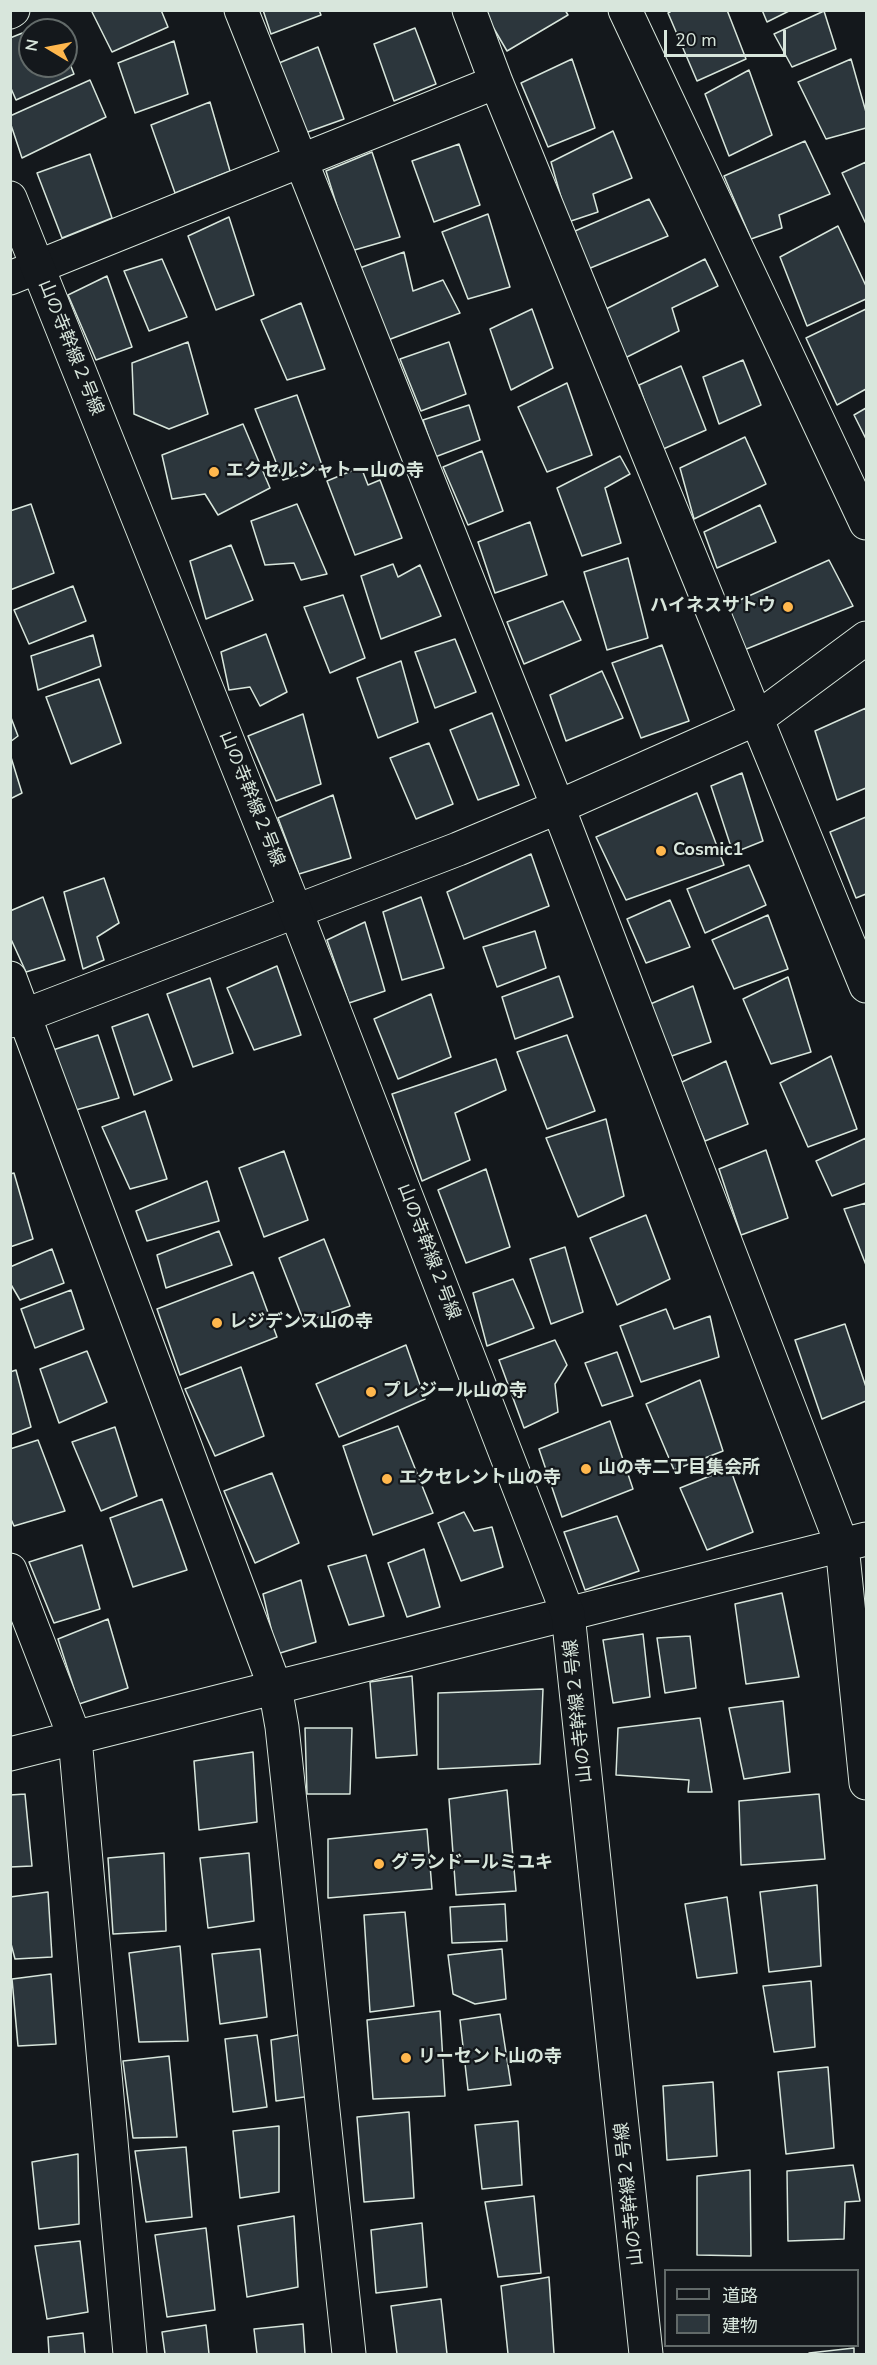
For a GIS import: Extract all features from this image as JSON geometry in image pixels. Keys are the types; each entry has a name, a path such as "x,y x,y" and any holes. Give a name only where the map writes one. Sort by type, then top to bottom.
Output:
{"street":[{"path":"241,10 299,161 854,1542 867,1783"},
{"path":"469,10 496,82 867,986"},
{"path":"625,10 867,524"},
{"path":"24,272 496,82"},
{"name":"山の寺幹線２号線","path":"10,198 24,272 296,912 568,1614 646,2355"},
{"path":"18,1018 458,849 758,718 867,638"},
{"path":"10,978 18,1018 275,1687 282,1727 349,2355"},
{"path":"10,1754 854,1542"},
{"path":"10,1570 75,1738 130,2355"}],"building":[{"path":"91,10 161,10 168,27 112,52"},
{"path":"263,10 319,10 321,15 271,34"},
{"path":"483,10 565,10 568,15 507,51"},
{"path":"673,10 727,10 746,59 697,81 668,13"},
{"path":"762,10 791,10 767,22"},
{"path":"824,11 836,49 792,67 774,34"},
{"path":"415,28 436,84 394,101 374,44"},
{"path":"18,35 18,78 65,78 16,100 10,86 10,38"},
{"path":"174,41 188,94 135,113 118,63"},
{"path":"318,47 344,119 305,133 279,63"},
{"path":"572,59 595,128 548,147 521,83"},
{"path":"851,59 866,112 866,128 826,139 798,82"},
{"path":"749,70 772,135 729,156 705,94"},
{"path":"90,80 106,117 22,158 10,116"},
{"path":"210,102 230,171 175,193 151,125"},
{"path":"613,131 632,178 593,194 598,212 568,222 551,162"},
{"path":"805,141 830,194 779,215 782,228 751,239 724,176"},
{"path":"459,144 480,205 434,222 412,161"},
{"path":"372,152 400,237 351,251 326,171"},
{"path":"90,154 112,218 62,238 37,173"},
{"path":"866,162 866,224 842,173"},
{"path":"649,199 668,236 588,269 575,231"},
{"path":"488,214 510,287 468,299 442,232"},
{"path":"229,217 254,295 216,310 188,236"},
{"path":"838,226 866,286 866,299 807,326 780,257"},
{"path":"404,252 413,291 443,280 460,313 388,340 357,269"},
{"path":"162,259 187,317 149,331 124,271"},
{"path":"705,259 718,286 672,308 679,331 623,359 606,309"},
{"path":"107,276 132,347 96,360 68,295"},
{"path":"301,303 325,369 287,380 261,320"},
{"path":"532,309 553,368 511,390 490,329"},
{"path":"866,309 866,389 837,405 806,338"},
{"path":"188,342 208,414 169,429 134,414 132,363"},
{"path":"449,342 466,394 421,411 400,359"},
{"path":"743,360 761,405 719,424 703,377"},
{"path":"681,366 706,430 661,450 639,385"},
{"path":"567,383 592,455 547,472 518,407"},
{"path":"297,395 323,468 283,480 255,409"},
{"path":"469,405 480,440 435,457 423,420"},
{"path":"866,408 866,439 854,415"},
{"name":"エクセルシャトー山の寺","path":"243,424 270,488 218,515 205,494 172,499 162,455"},
{"path":"745,437 766,484 694,519 680,468"},
{"path":"482,451 503,511 468,525 443,467"},
{"path":"620,456 630,474 605,488 621,543 582,556 557,488"},
{"path":"361,467 368,485 380,480 402,538 355,555 327,481"},
{"path":"31,504 54,573 10,590 10,511"},
{"path":"297,504 327,574 301,580 294,563 265,565 251,521"},
{"path":"760,505 776,542 717,568 704,532"},
{"path":"530,522 547,575 495,593 478,542"},
{"path":"231,545 253,600 206,619 190,561"},
{"path":"628,558 648,638 607,650 584,572"},
{"name":"ハイネスサトウ","path":"829,560 853,606 739,652 722,608"},
{"path":"393,564 398,577 420,565 441,616 381,639 361,576"},
{"path":"73,586 86,621 29,644 14,610"},
{"path":"343,595 365,658 330,673 304,607"},
{"path":"563,601 581,640 524,664 507,622"},
{"path":"266,634 287,692 260,706 250,687 229,690 221,652"},
{"path":"93,635 101,666 38,690 31,656"},
{"path":"455,639 476,692 435,708 415,652"},
{"path":"662,645 689,721 641,738 612,663"},
{"path":"401,661 418,722 378,738 357,678"},
{"path":"602,671 623,718 566,741 550,695"},
{"path":"99,679 121,743 71,764 46,697"},
{"path":"866,708 866,788 837,800 815,731"},
{"path":"492,713 519,785 478,800 450,730"},
{"path":"303,714 321,784 276,801 248,736"},
{"path":"10,715 18,736 10,742"},
{"path":"429,743 453,804 416,819 390,758"},
{"path":"10,754 22,793 10,799"},
{"path":"742,773 763,841 733,853 711,786"},
{"name":"Cosmic1","path":"697,793 724,865 626,900 596,837"},
{"path":"333,795 351,858 299,874 278,818"},
{"path":"866,817 866,894 856,898 830,832"},
{"path":"531,854 549,906 464,939 447,892"},
{"path":"749,865 766,905 705,933 687,889"},
{"path":"104,878 119,923 97,937 104,960 83,969 64,892"},
{"path":"43,897 65,960 26,972 10,937 10,911"},
{"path":"421,897 444,968 402,980 383,912"},
{"path":"670,900 690,947 646,963 627,919"},
{"path":"768,915 788,969 734,989 712,940"},
{"path":"365,922 385,991 349,1003 327,940"},
{"path":"535,931 546,968 497,987 483,947"},
{"path":"277,966 301,1035 254,1050 227,988"},
{"path":"559,976 573,1017 515,1039 502,997"},
{"path":"788,977 811,1052 771,1064 743,999"},
{"path":"210,978 233,1053 193,1067 167,994"},
{"path":"693,986 711,1042 669,1057 648,1005"},
{"path":"431,994 451,1057 398,1079 374,1019"},
{"path":"148,1014 172,1080 134,1095 112,1027"},
{"path":"98,1035 119,1098 72,1111 53,1050"},
{"path":"567,1035 595,1111 547,1129 517,1052"},
{"path":"831,1056 857,1129 808,1147 780,1083"},
{"path":"496,1059 506,1090 455,1113 470,1160 422,1181 392,1094"},
{"path":"726,1061 748,1124 705,1141 680,1083"},
{"path":"145,1111 167,1179 130,1189 102,1127"},
{"path":"606,1119 624,1196 578,1217 546,1138"},
{"path":"866,1138 866,1183 832,1196 816,1161"},
{"path":"766,1150 788,1218 741,1235 719,1169"},
{"path":"284,1151 308,1220 264,1237 239,1168"},
{"path":"486,1169 510,1247 466,1263 438,1190"},
{"path":"14,1173 33,1239 10,1247 10,1174"},
{"path":"207,1181 219,1221 147,1241 136,1211"},
{"path":"866,1203 866,1265 844,1209"},
{"path":"646,1215 670,1279 617,1305 590,1238"},
{"path":"219,1231 232,1265 166,1288 157,1255"},
{"path":"324,1239 350,1306 304,1322 279,1258"},
{"path":"565,1247 583,1312 551,1324 530,1259"},
{"path":"52,1249 64,1283 20,1300 10,1283 10,1267"},
{"name":"レジデンス山の寺","path":"253,1272 277,1337 180,1375 157,1309"},
{"path":"513,1279 534,1328 487,1346 473,1293"},
{"path":"71,1290 84,1329 35,1348 21,1309"},
{"path":"666,1309 674,1329 710,1316 719,1357 641,1382 620,1326"},
{"path":"845,1324 866,1387 866,1401 822,1419 795,1340"},
{"path":"555,1340 567,1365 555,1384 558,1412 524,1428 499,1360"},
{"name":"プレジール山の寺","path":"406,1345 425,1399 339,1437 316,1384"},
{"path":"87,1351 107,1402 59,1423 40,1369"},
{"path":"617,1352 633,1396 602,1406 585,1363"},
{"path":"241,1367 264,1436 215,1456 185,1389"},
{"path":"16,1370 31,1427 10,1435 10,1372"},
{"path":"700,1380 723,1451 674,1470 646,1404"},
{"name":"山の寺二丁目集会所","path":"610,1421 633,1489 562,1517 539,1449"},
{"name":"エクセレント山の寺","path":"398,1426 433,1513 373,1535 343,1446"},
{"path":"115,1427 137,1496 101,1511 72,1442"},
{"path":"38,1440 65,1511 14,1526 10,1517 10,1449"},
{"path":"730,1468 753,1532 707,1550 680,1488"},
{"path":"272,1473 299,1543 255,1563 224,1491"},
{"path":"162,1499 187,1570 133,1587 110,1518"},
{"path":"464,1512 474,1531 492,1527 503,1567 461,1581 438,1523"},
{"path":"617,1516 639,1571 585,1590 564,1532"},
{"path":"82,1545 100,1609 54,1623 29,1562"},
{"path":"424,1549 440,1607 407,1617 388,1563"},
{"path":"366,1555 384,1616 349,1625 328,1566"},
{"path":"301,1580 316,1642 277,1654 263,1594"},
{"path":"782,1593 799,1677 746,1684 735,1604"},
{"path":"108,1619 128,1688 79,1704 58,1639"},
{"path":"643,1634 650,1697 613,1703 603,1640"},
{"path":"690,1636 696,1688 665,1693 657,1638"},
{"path":"412,1676 417,1755 376,1758 370,1682"},
{"path":"543,1689 540,1764 438,1769 438,1693"},
{"path":"783,1701 790,1772 744,1779 729,1708"},
{"path":"700,1718 712,1792 688,1792 689,1780 616,1775 618,1728"},
{"path":"305,1728 352,1728 350,1794 307,1794"},
{"path":"253,1752 257,1822 199,1830 194,1761"},
{"path":"507,1790 516,1891 456,1895 449,1799"},
{"path":"25,1794 32,1866 10,1867 10,1795"},
{"path":"819,1794 825,1859 741,1865 739,1801"},
{"name":"グランドールミユキ","path":"427,1829 432,1889 328,1898 328,1839"},
{"path":"164,1853 166,1931 113,1934 108,1858"},
{"path":"249,1853 254,1921 208,1928 200,1858"},
{"path":"817,1885 821,1966 769,1972 760,1892"},
{"path":"48,1892 52,1957 15,1959 10,1940 10,1897"},
{"path":"727,1897 737,1973 697,1978 685,1904"},
{"path":"505,1904 507,1941 452,1943 450,1907"},
{"path":"405,1912 414,2006 370,2012 364,1915"},
{"path":"180,1946 188,2041 139,2042 129,1953"},
{"path":"260,1949 267,2017 220,2024 212,1954"},
{"path":"502,1949 506,1999 475,2004 453,1994 448,1955"},
{"path":"51,1974 56,2044 18,2046 12,1979"},
{"path":"811,1981 815,2047 774,2052 763,1986"},
{"name":"リーセント山の寺","path":"440,2011 445,2096 373,2099 367,2020"},
{"path":"500,2014 511,2085 468,2090 460,2020"},
{"path":"303,2034 311,2096 276,2101 271,2040"},
{"path":"257,2035 267,2107 233,2112 225,2039"},
{"path":"169,2056 177,2137 133,2138 123,2061"},
{"path":"828,2067 834,2148 786,2154 778,2072"},
{"path":"713,2082 717,2156 667,2160 663,2086"},
{"path":"409,2112 414,2198 364,2202 357,2117"},
{"path":"518,2121 522,2185 482,2189 475,2125"},
{"path":"279,2126 279,2192 240,2198 233,2131"},
{"path":"186,2147 192,2217 146,2222 135,2151"},
{"path":"78,2154 79,2224 39,2229 32,2162"},
{"path":"853,2165 860,2201 845,2202 844,2239 788,2241 787,2171"},
{"path":"750,2170 751,2256 697,2255 697,2176"},
{"path":"534,2196 541,2273 498,2277 485,2202"},
{"path":"294,2216 298,2287 247,2297 238,2226"},
{"path":"422,2223 427,2287 376,2293 371,2230"},
{"path":"206,2228 215,2310 167,2317 155,2235"},
{"path":"80,2241 88,2312 47,2319 35,2246"},
{"path":"549,2277 554,2354 508,2354 501,2286"},
{"path":"441,2299 447,2354 397,2354 391,2306"},
{"path":"303,2324 305,2354 257,2354 254,2329"},
{"path":"206,2325 209,2354 165,2354 162,2332"},
{"path":"83,2333 85,2354 49,2354 48,2337"},
{"path":"854,2348 854,2354 809,2354 809,2353"}],"place":[{"name":"エクセルシャトー山の寺","path":"214,472"},
{"name":"ハイネスサトウ","path":"788,607"},
{"name":"Cosmic1","path":"661,851"},
{"name":"レジデンス山の寺","path":"217,1323"},
{"name":"プレジール山の寺","path":"371,1392"},
{"name":"山の寺二丁目集会所","path":"586,1469"},
{"name":"エクセレント山の寺","path":"387,1479"},
{"name":"グランドールミユキ","path":"379,1864"},
{"name":"リーセント山の寺","path":"406,2058"}]}
